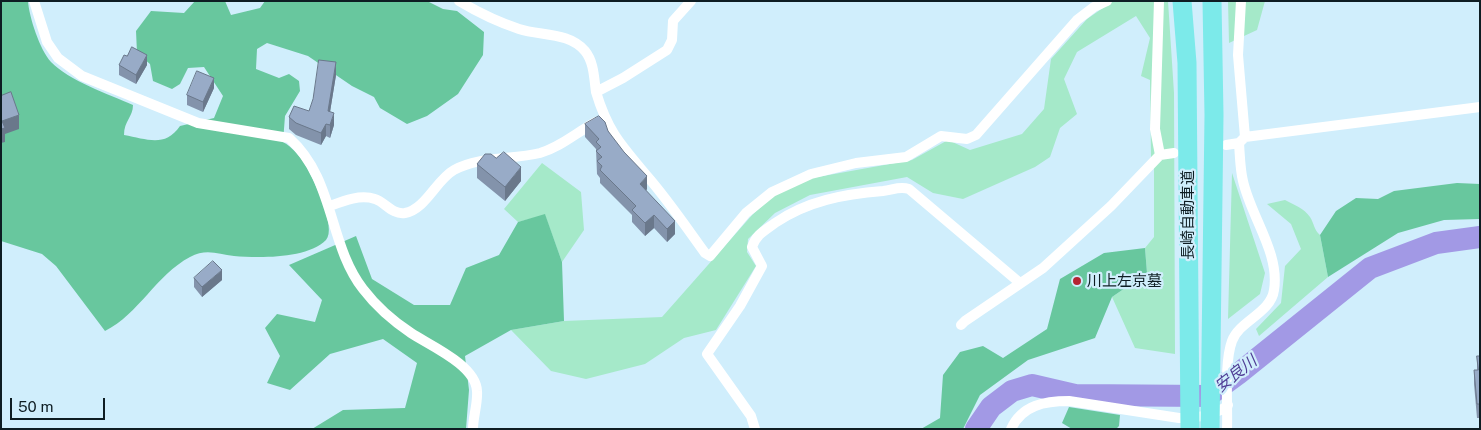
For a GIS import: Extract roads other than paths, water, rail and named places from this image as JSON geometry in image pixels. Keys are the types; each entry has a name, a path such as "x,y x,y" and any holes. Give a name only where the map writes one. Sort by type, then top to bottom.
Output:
{"highway":[{"name":"長崎自動車道","path":"1182,1 1187,63 1190,429"},
{"name":"長崎自動車道","path":"1210,429 1214,115 1212,1"}],"street":[{"path":"34,1 47,42 58,58 82,76 198,124 289,138 308,157 330,206 350,273 380,309 410,332 450,356 462,366 474,382 477,390 472,429"},
{"path":"460,1 495,21 522,30 574,42 585,51 592,64 596,92 604,118 622,148 647,176 710,256 746,213 772,192 795,181 811,174 856,163 906,156 941,136 951,135 967,139 976,135 1077,20 1094,7 1107,1"},
{"path":"596,92 623,78 667,50 672,40 673,21 691,1"},
{"path":"1160,1 1155,129 1160,155"},
{"path":"1227,429 1229,356 1232,340 1266,307 1275,289 1275,267 1243,181 1238,55 1242,1"},
{"path":"1226,145 1242,140 1480,107"},
{"path":"330,206 345,200 370,198 377,199 392,210 406,213 417,207 454,170 500,158 521,157 542,152 565,142 578,131 604,118"},
{"path":"961,325 1043,268 1068,246 1160,155 1174,153"},
{"path":"755,429 751,416 707,354 740,306 762,266 752,247 755,237 793,211 850,193 887,190 901,186 909,189 1020,283"},
{"path":"1011,429 1014,421 1035,404 1053,401 1069,401 1179,418 1195,418 1221,411 1228,405"}],"waterway":[{"name":"安良川","path":"976,429 991,407 1012,391 1032,385 1075,395 1208,396 1370,268 1436,243 1480,237"}],"place":[{"name":"川上左京墓","path":"1077,281"}]}
